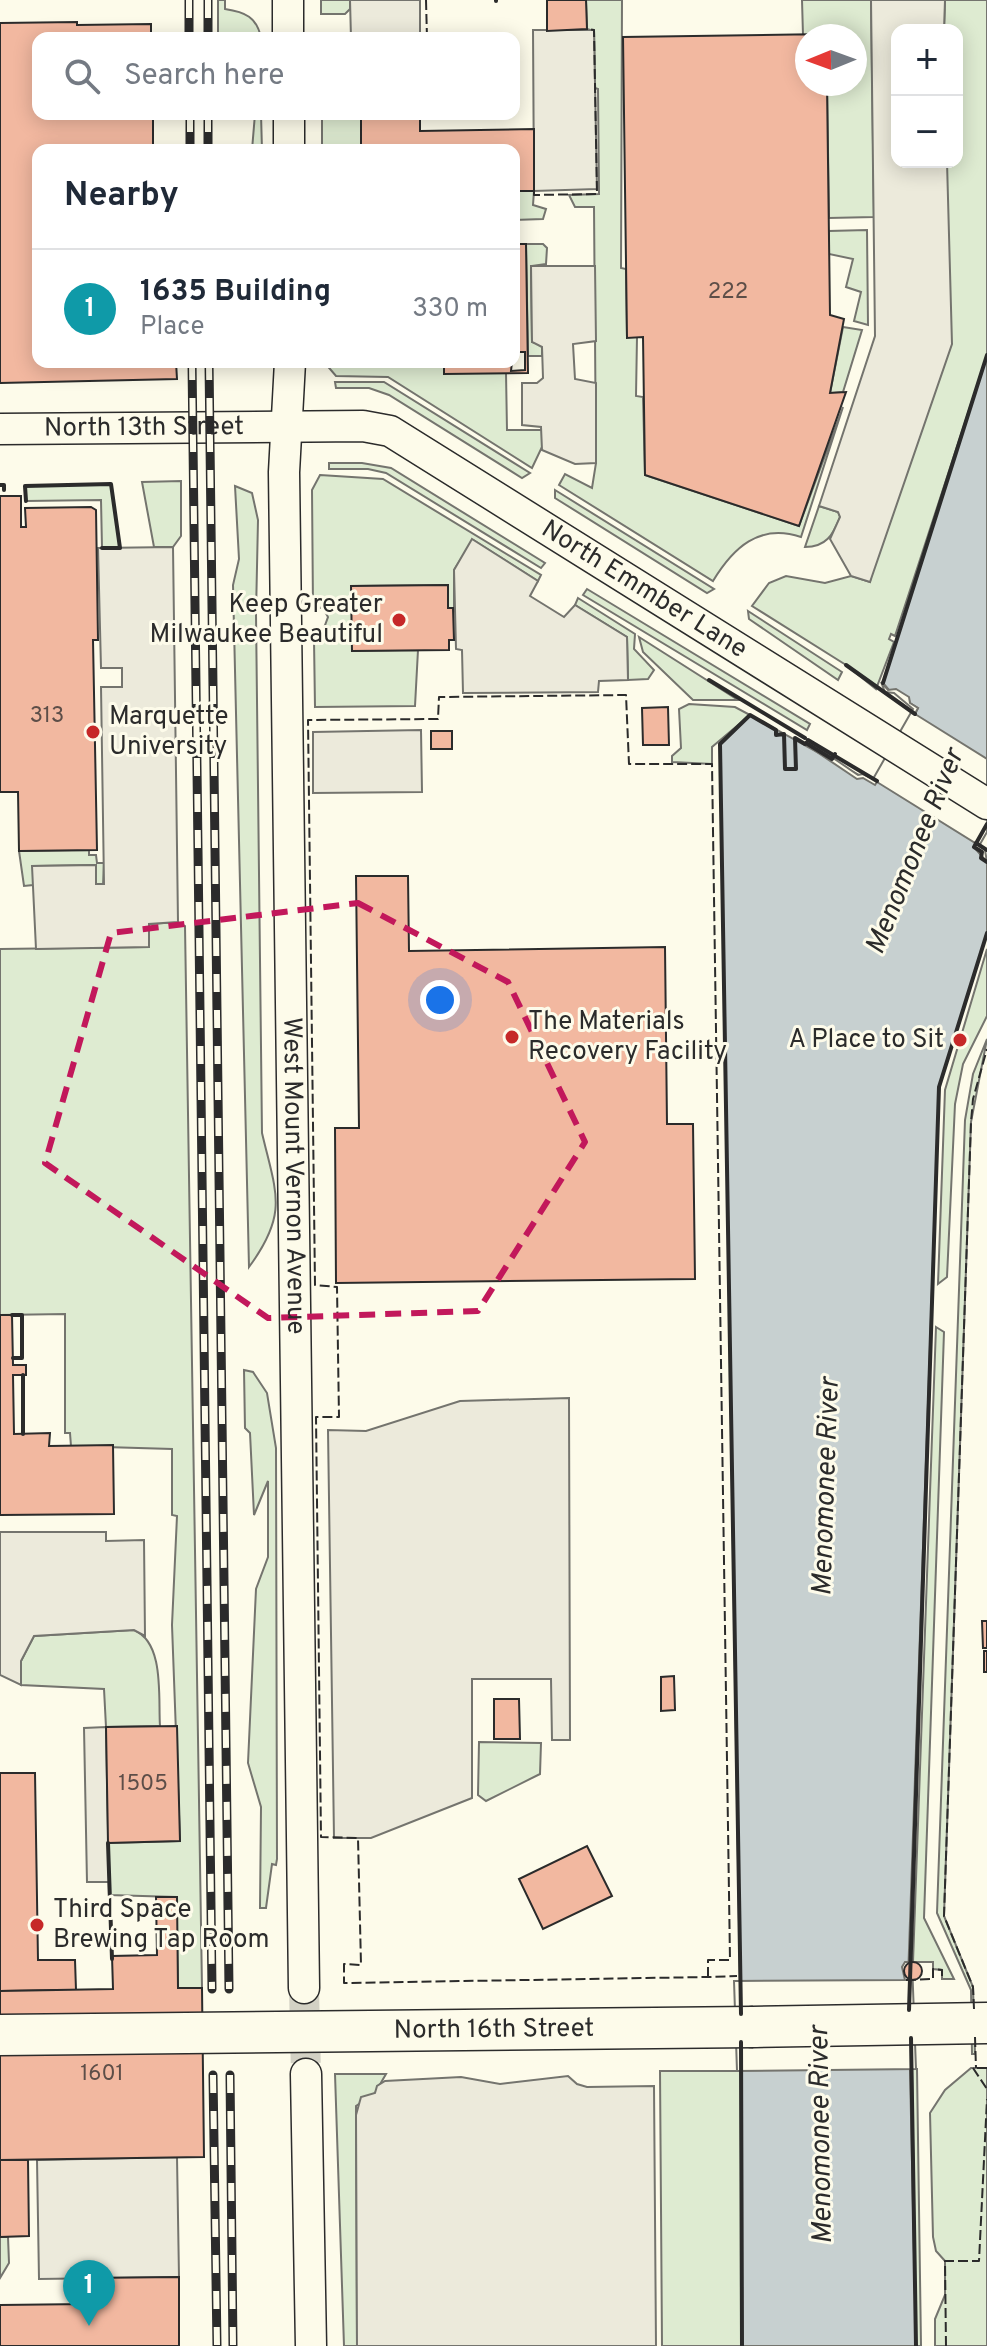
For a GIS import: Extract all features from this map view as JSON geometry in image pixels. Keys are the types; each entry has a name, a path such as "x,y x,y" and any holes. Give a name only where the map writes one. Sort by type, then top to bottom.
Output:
{"main road":[{"name":"North 16th Street","path":"0,2035 987,2023"}],"street":[{"path":"288,0 288,32"},
{"path":"289,120 289,144"},
{"name":"West Mount Vernon Avenue","path":"290,368 284,472 304,1988"},
{"name":"North Emmber Lane","path":"287,428 363,426 390,431 987,804"},
{"name":"North 13th Street","path":"0,429 287,428"},
{"path":"306,2074 311,2346"}],"highlighted area":[{"path":"358,903 508,982 585,1142 478,1311 268,1318 45,1163 111,933"}],"green space":[{"path":"218,0 225,0 225,9 253,20 259,32 218,32"},
{"path":"321,0 350,0 350,9 345,14 321,14"},
{"path":"586,0 622,0 621,268 626,269 627,337 637,337 636,396 643,397 645,475 799,526 843,407 801,537 772,533 749,541 729,558 713,581 559,485 565,474 592,488 596,463 594,207 575,207 569,195 599,194 598,89 595,88 594,31 587,29"},
{"path":"802,0 871,0 874,217 829,218 827,96 867,96 867,24 803,24"},
{"path":"945,0 987,0 987,355 895,636 891,634 889,639 894,642 876,689 846,665 752,606 769,583 786,576 825,583 851,576 870,582 946,168 963,168 963,24 944,24"},
{"path":"254,120 261,120 262,144 252,144"},
{"path":"322,120 361,120 361,144 322,144"},
{"path":"520,191 534,191 533,205 546,209 543,219 520,220"},
{"path":"867,230 868,325 854,321 861,292 846,287 853,259 829,254 829,231"},
{"path":"526,244 543,244 547,248 546,264 531,266 532,342 542,345 542,356 528,356"},
{"path":"843,327 862,330 843,392 830,393"},
{"path":"329,368 478,368 506,373 507,430 543,430 542,447 532,468 388,377 336,376"},
{"path":"335,382 384,382 530,473 522,478 389,395 369,388 336,388"},
{"path":"329,463 362,463 391,468 545,563 541,568 386,473 368,469 329,469"},
{"path":"320,475 383,479 541,575 538,581 473,540 454,570 454,611 448,608 447,585 352,586 352,651 418,650 415,706 315,707 314,640 321,636 328,617 323,608 313,607 312,490"},
{"path":"181,481 181,536 173,547 154,547 142,482"},
{"path":"111,484 120,548 102,548 101,500 26,501 25,486"},
{"path":"235,486 252,493 258,520 256,614 262,1133 276,1202 270,1232 249,1267 233,585 239,559"},
{"path":"555,490 714,589 707,593 555,498"},
{"path":"819,506 838,512 840,517 828,539 805,547"},
{"path":"587,589 810,724 807,730 583,595"},
{"path":"578,598 635,634 634,649 654,670 648,679 628,680 627,637 575,605"},
{"path":"748,611 842,672 838,680 749,619"},
{"path":"639,637 738,700 693,700 643,652"},
{"path":"689,704 735,707 750,715 712,747 712,764 672,762 672,756 681,748 679,709"},
{"path":"89,850 89,855 96,855 97,863 104,863 103,886 96,884 95,865 33,866 33,885 24,886 19,851"},
{"path":"178,922 185,926 202,1988 178,1988 176,1897 109,1895 108,1843 180,1841 172,1625 177,1516 172,1515 172,1449 71,1446 70,1433 65,1433 65,1314 0,1315 0,949 148,947 149,924"},
{"path":"987,949 987,1016 963,1064 955,1104 947,1277 938,1284 945,1090"},
{"path":"987,1039 971,1122 944,1916 973,1987 975,2054 972,2054 971,1990 937,1913 965,1120 973,1074"},
{"path":"936,1327 944,1332 924,1918 954,1979 942,1979 942,1970 933,1969 933,1962 913,1962"},
{"path":"244,1370 253,1372 267,1393 276,1448 277,1859 276,1865 272,1864 266,1908 260,1908 261,1807 248,1763 256,1589 268,1557 268,1481 254,1515 250,1433 245,1428"},
{"path":"134,1630 144,1637 155,1659 160,1726 106,1727 104,1689 21,1685 21,1661 34,1636"},
{"path":"479,1742 541,1743 540,1774 486,1801 478,1795"},
{"path":"971,2068 987,2068 987,2346 935,2346 935,2319 945,2295 945,2261 936,2251 933,2237 930,2113 945,2090"},
{"path":"912,2069 917,2069 921,2346 916,2346"},
{"path":"660,2071 741,2071 742,2346 662,2346"},
{"path":"335,2074 386,2074 375,2093 356,2106 357,2346 344,2346"},
{"path":"0,2237 8,2237 9,2263 0,2278"}],"shaded area":[{"path":"350,0 420,0 420,32 351,32"},
{"path":"871,0 945,0 944,24 891,24 891,168 947,168 952,344 870,582 851,576 830,539 840,517 838,512 819,506 875,336"},
{"path":"533,30 594,30 597,189 534,191"},
{"path":"531,266 595,266 596,341 573,344 575,379 596,383 596,463 575,464 542,450 541,427 522,425 522,383 537,383 543,378 542,347 532,342"},
{"path":"472,539 538,581 530,596 564,617 575,605 627,637 628,680 599,681 598,692 463,693 462,650 456,649 454,570"},
{"path":"173,547 178,922 149,924 149,947 36,949 32,866 96,865 96,884 104,884 101,687 122,687 122,668 101,668 98,548"},
{"path":"421,730 422,792 313,793 313,732"},
{"path":"569,1398 570,1740 552,1740 551,1679 472,1679 472,1798 371,1838 334,1838 328,1430 366,1431 460,1401"},
{"path":"0,1532 106,1532 106,1541 144,1540 145,1636 134,1630 34,1636 21,1661 21,1685 0,1675"},
{"path":"106,1727 109,1882 87,1882 84,1728"},
{"path":"568,2076 577,2084 587,2087 654,2086 656,2346 357,2346 356,2115 361,2097 375,2093 377,2086 385,2081 461,2077 500,2084"},
{"path":"177,2157 179,2277 39,2279 37,2160"}],"water":[{"name":"Menomonee River","path":"987,355 987,824 974,847 987,862 987,933 939,1087 908,1979 916,2346 742,2346 740,1984 720,744 750,715 875,784 918,708 910,703 908,697 889,690 883,683"}],"pier":[{"path":"881,682 888,690 896,689 909,697 910,703 918,708 915,714 987,759 987,832 979,846 985,850 987,862 974,847 975,843 877,782 875,785 863,778 857,779 805,744 807,740 858,775 873,779 913,709 894,693 885,692"},
{"path":"905,1962 912,1962 916,2069 737,2071 734,1981 905,1980 902,1967"}],"building":[{"path":"547,0 586,0 587,29 547,31"},
{"path":"0,23 151,24 151,32 32,32 32,120 153,120 153,144 32,144 32,368 176,368 177,379 0,383"},
{"path":"795,34 795,96 827,96 830,315 844,319 830,393 846,392 799,526 645,475 643,337 627,338 623,37"},
{"path":"361,120 420,120 420,131 534,129 534,191 520,191 520,144 361,144"},
{"path":"520,244 526,244 528,373 444,374 444,368 525,370 525,352 520,352"},
{"path":"0,496 21,496 21,527 26,527 25,508 91,507 96,510 98,640 93,640 97,850 19,851 18,792 0,792"},
{"path":"448,585 448,608 453,608 454,640 449,640 449,650 352,651 351,586"},
{"path":"668,707 669,745 643,745 642,708"},
{"path":"431,731 452,731 452,749 431,749"},
{"name":"The Materials Recovery Facility","path":"356,876 408,876 409,951 665,947 667,1124 693,1124 695,1279 336,1283 335,1128 359,1128"},
{"path":"0,1315 12,1315 13,1365 26,1365 26,1375 13,1375 14,1434 50,1433 49,1446 113,1445 114,1514 0,1515"},
{"path":"982,1621 987,1621 987,1648 983,1648"},
{"path":"984,1651 987,1651 987,1672 984,1672"},
{"path":"674,1676 675,1710 661,1711 661,1677"},
{"path":"494,1699 519,1699 520,1739 494,1739"},
{"path":"177,1726 180,1841 108,1843 106,1727"},
{"path":"0,1773 35,1773 38,1960 75,1960 76,1990 0,1991"},
{"path":"587,1846 612,1896 543,1929 519,1879"},
{"path":"156,1897 177,1897 178,1988 202,1988 204,2157 0,2160 0,1991 113,1989 112,1956 157,1955"},
{"path":"909,1962 917,1962 922,1971 920,1978 909,1980 904,1975 904,1967"},
{"path":"0,2160 28,2160 29,2236 0,2237"},
{"path":"179,2277 179,2346 0,2346 0,2305 86,2304 85,2278"}],"tunnel":[{"path":"304,1988 306,2074"}],"railway":[{"path":"189,0 189,32"},
{"path":"208,0 208,32"},
{"path":"190,120 190,144"},
{"path":"208,120 208,144"},
{"path":"192,368 212,1989"},
{"path":"209,368 229,1989"},
{"path":"213,2075 217,2346"},
{"path":"230,2075 233,2346"}],"fence":[{"path":"426,0 427,32"},
{"path":"534,191 534,195 597,194 594,30 587,29"},
{"path":"708,1977 708,1960 730,1960 712,764 629,764 626,695 439,697 438,719 308,720 315,1285 337,1287 339,1417 316,1417 321,1837 358,1838 361,1965 344,1964 344,1983 708,1977 737,1976"},
{"path":"974,2009 973,1987 944,1916 971,1122 973,1099 987,1049"},
{"path":"906,1980 933,1979 933,1969 942,1970 942,1979"},
{"path":"975,2037 976,2068"},
{"path":"987,2068 973,2068 987,2089"},
{"path":"946,2346 945,2261 979,2261 987,2099"}],"wall":[{"path":"883,683 987,355"},
{"path":"26,501 25,486 111,484 120,548 102,548"},
{"path":"0,485 4,485 4,490"},
{"path":"846,665 915,714"},
{"path":"709,680 805,738"},
{"path":"741,2014 720,744 750,715 776,730 776,735 784,734 785,769 796,769 795,738 805,744"},
{"path":"808,740 877,781"},
{"path":"806,743 832,759 835,754"},
{"path":"987,824 974,847 982,852 981,858 987,862"},
{"path":"976,843 987,850"},
{"path":"909,2010 939,1087 987,933"},
{"path":"12,1315 22,1315 22,1358 13,1358"},
{"path":"23,1375 23,1434"},
{"path":"108,1843 112,1959"},
{"path":"911,2038 916,2346"},
{"path":"741,2042 742,2346"}],"place":[{"name":"Keep Greater Milwaukee Beautiful","path":"399,620"},
{"name":"Marquette University","path":"93,732"},
{"name":"The Materials Recovery Facility","path":"512,1037"},
{"name":"A Place to Sit","path":"960,1040"},
{"name":"Third Space Brewing Tap Room","path":"37,1925"},
{"name":"1635 Building","path":"89,2326"}]}
